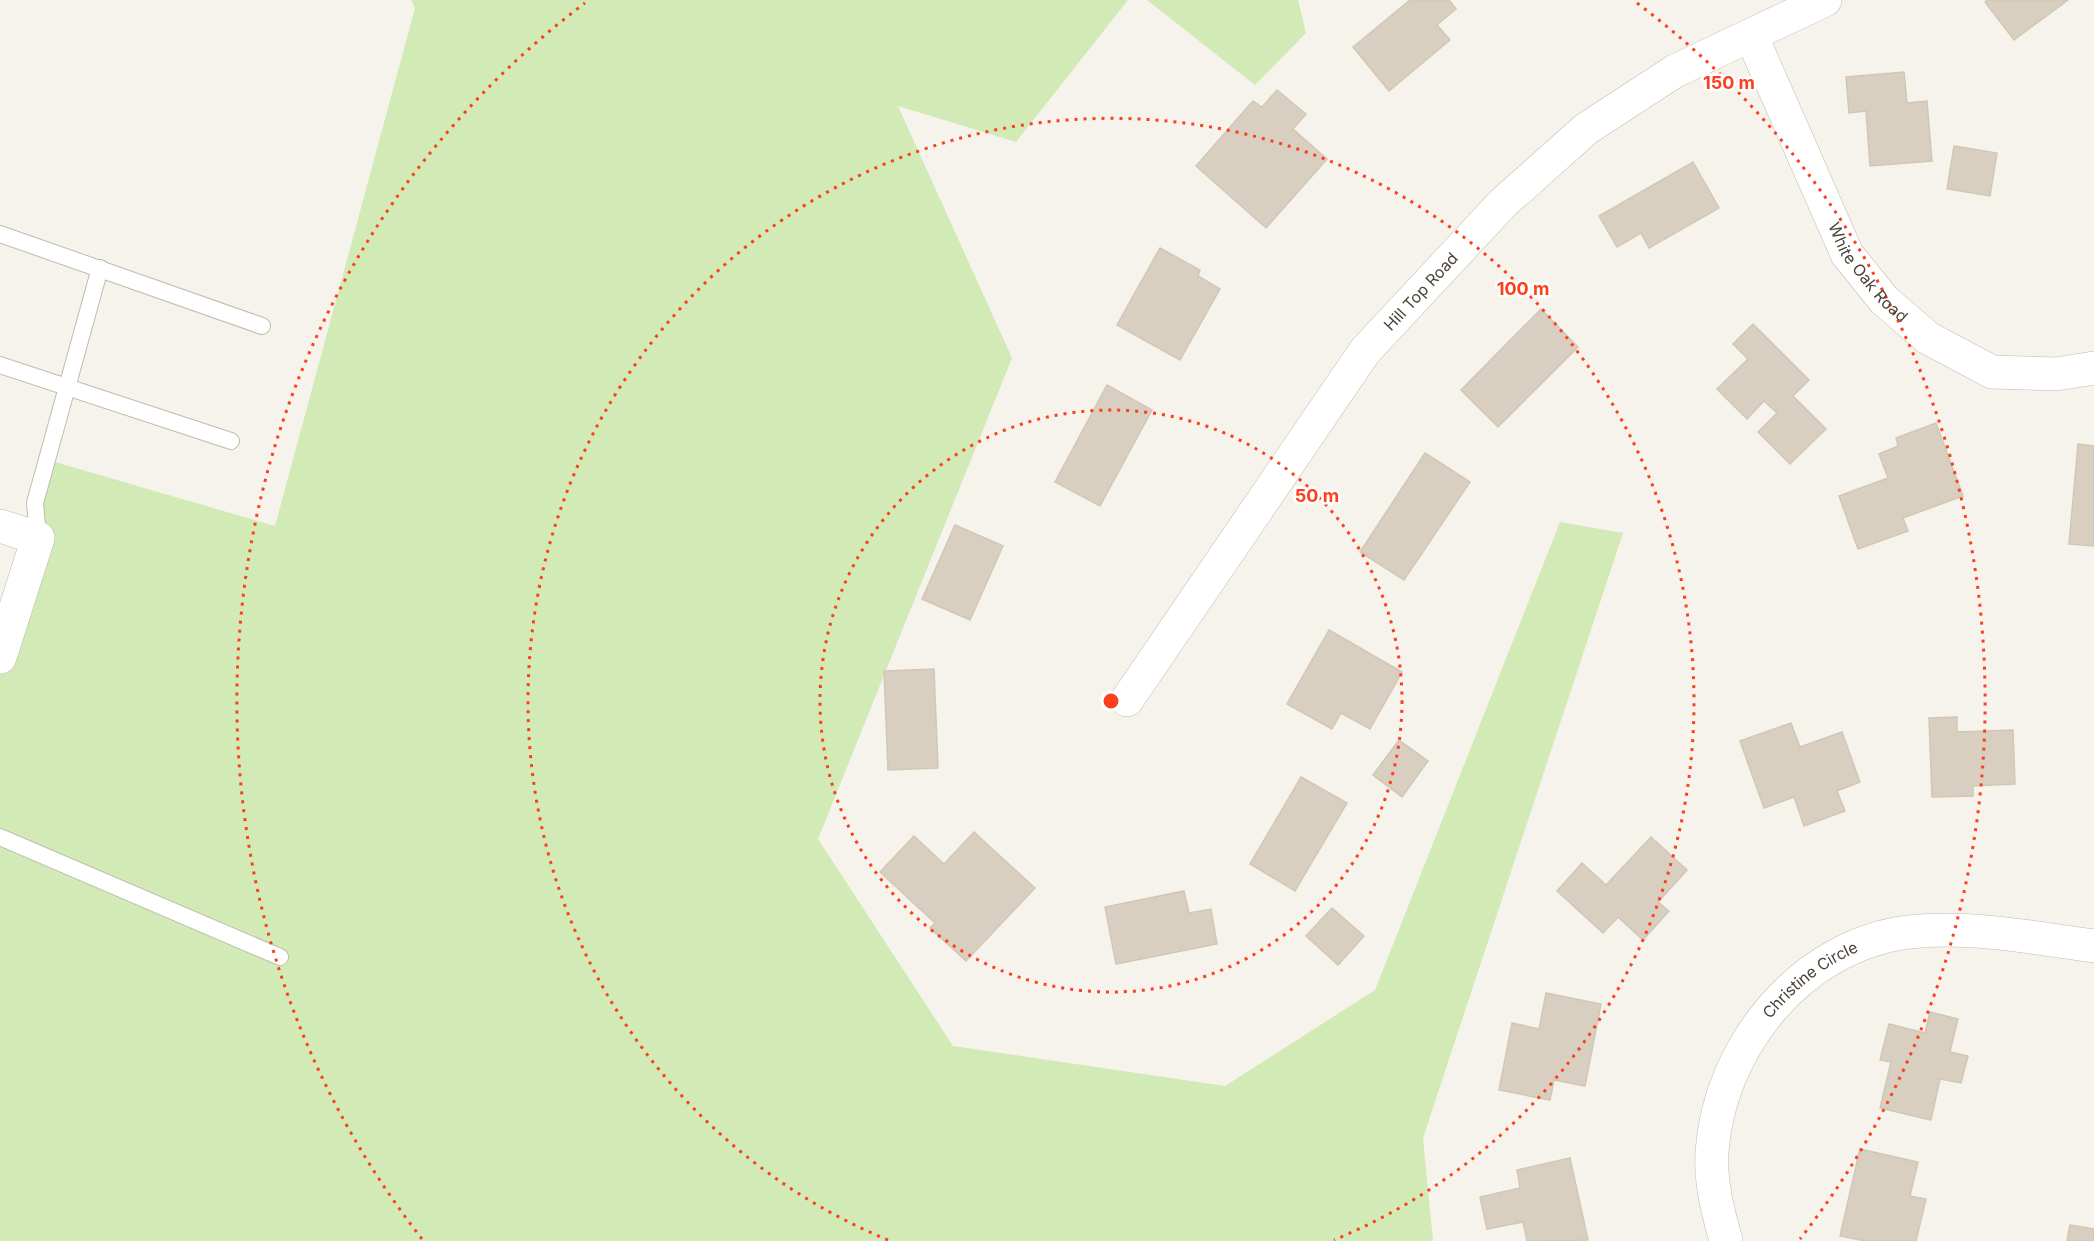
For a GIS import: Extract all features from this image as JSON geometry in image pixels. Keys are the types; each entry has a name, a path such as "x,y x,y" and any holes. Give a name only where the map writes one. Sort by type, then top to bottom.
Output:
{"street":[{"name":"Hill Top Road","path":"1127,700 1365,351 1503,203 1586,129 1675,70 1825,0"},
{"name":"White Oak Road","path":"1751,35 1847,254 1884,300 1928,338 1992,372 2056,374 2094,368"},
{"path":"0,526 38,538 0,657"},
{"name":"Christine Circle","path":"1726,1241 1715,1201 1712,1152 1719,1104 1736,1059 1762,1017 1779,999 1816,968 1860,945 1907,932 1959,929 2094,946"}],"lane":[{"path":"0,234 262,326"},
{"path":"38,538 34,502 100,268"},
{"path":"0,364 231,441"},
{"path":"0,837 280,957"}],"green space":[{"path":"411,0 1128,0 1016,142 898,106 1012,358 818,839 953,1046 1225,1086 1375,990 1560,522 1623,533 1423,1138 1433,1241 0,1241 0,652 55,462 275,526 415,8"},
{"path":"1147,0 1298,0 1306,33 1255,85"}],"building":[{"path":"1410,0 1449,0 1456,9 1437,25 1450,40 1389,91 1353,47"},
{"path":"1988,0 2068,0 2014,40 1985,2"},
{"path":"1904,72 1907,103 1927,101 1932,161 1870,166 1866,111 1849,113 1846,77"},
{"path":"1277,90 1306,114 1293,129 1327,159 1266,228 1196,166 1253,101 1262,107"},
{"path":"1954,146 1997,153 1990,196 1947,189"},
{"path":"1693,162 1719,208 1649,248 1641,233 1617,247 1599,216"},
{"path":"1160,248 1200,270 1198,276 1220,289 1180,360 1117,325"},
{"path":"1541,309 1578,347 1498,427 1461,390"},
{"path":"1753,324 1809,380 1793,396 1826,429 1790,464 1758,432 1777,413 1764,401 1747,419 1717,389 1748,359 1733,344"},
{"path":"1107,385 1152,410 1100,506 1055,482"},
{"path":"1936,423 1963,496 1903,518 1908,531 1858,549 1839,496 1888,478 1879,454 1898,446 1896,438"},
{"path":"2078,444 2094,446 2094,546 2069,544"},
{"path":"1425,453 1470,482 1404,580 1360,552"},
{"path":"955,525 1003,546 970,620 922,599"},
{"path":"1329,630 1402,672 1370,729 1341,713 1332,729 1287,704"},
{"path":"934,669 938,768 888,770 884,671"},
{"path":"1957,717 1957,732 2013,730 2015,784 1973,786 1973,796 1932,797 1929,718"},
{"path":"1791,723 1800,747 1842,732 1860,782 1837,791 1845,811 1804,826 1794,797 1764,808 1740,741"},
{"path":"1399,740 1428,761 1402,797 1373,775"},
{"path":"1301,777 1347,803 1295,891 1250,864"},
{"path":"974,832 1035,888 966,961 930,928 935,923 880,872 914,836 944,864"},
{"path":"1651,837 1687,870 1658,902 1669,911 1643,940 1618,917 1603,933 1557,891 1582,863 1606,885"},
{"path":"1184,891 1189,913 1211,909 1217,944 1116,964 1105,907"},
{"path":"1332,908 1364,936 1338,965 1306,936"},
{"path":"1546,993 1601,1004 1585,1086 1554,1080 1550,1100 1499,1090 1512,1023 1539,1029"},
{"path":"1930,1012 1958,1019 1950,1052 1968,1056 1961,1083 1940,1079 1931,1120 1880,1108 1891,1062 1880,1060 1889,1024 1925,1033"},
{"path":"1860,1149 1918,1162 1910,1196 1926,1199 1916,1241 1865,1241 1840,1236"},
{"path":"1570,1158 1588,1240 1527,1241 1523,1222 1487,1229 1480,1197 1520,1188 1517,1170"},
{"path":"2070,1225 2094,1229 2094,1241 2067,1241"}]}
